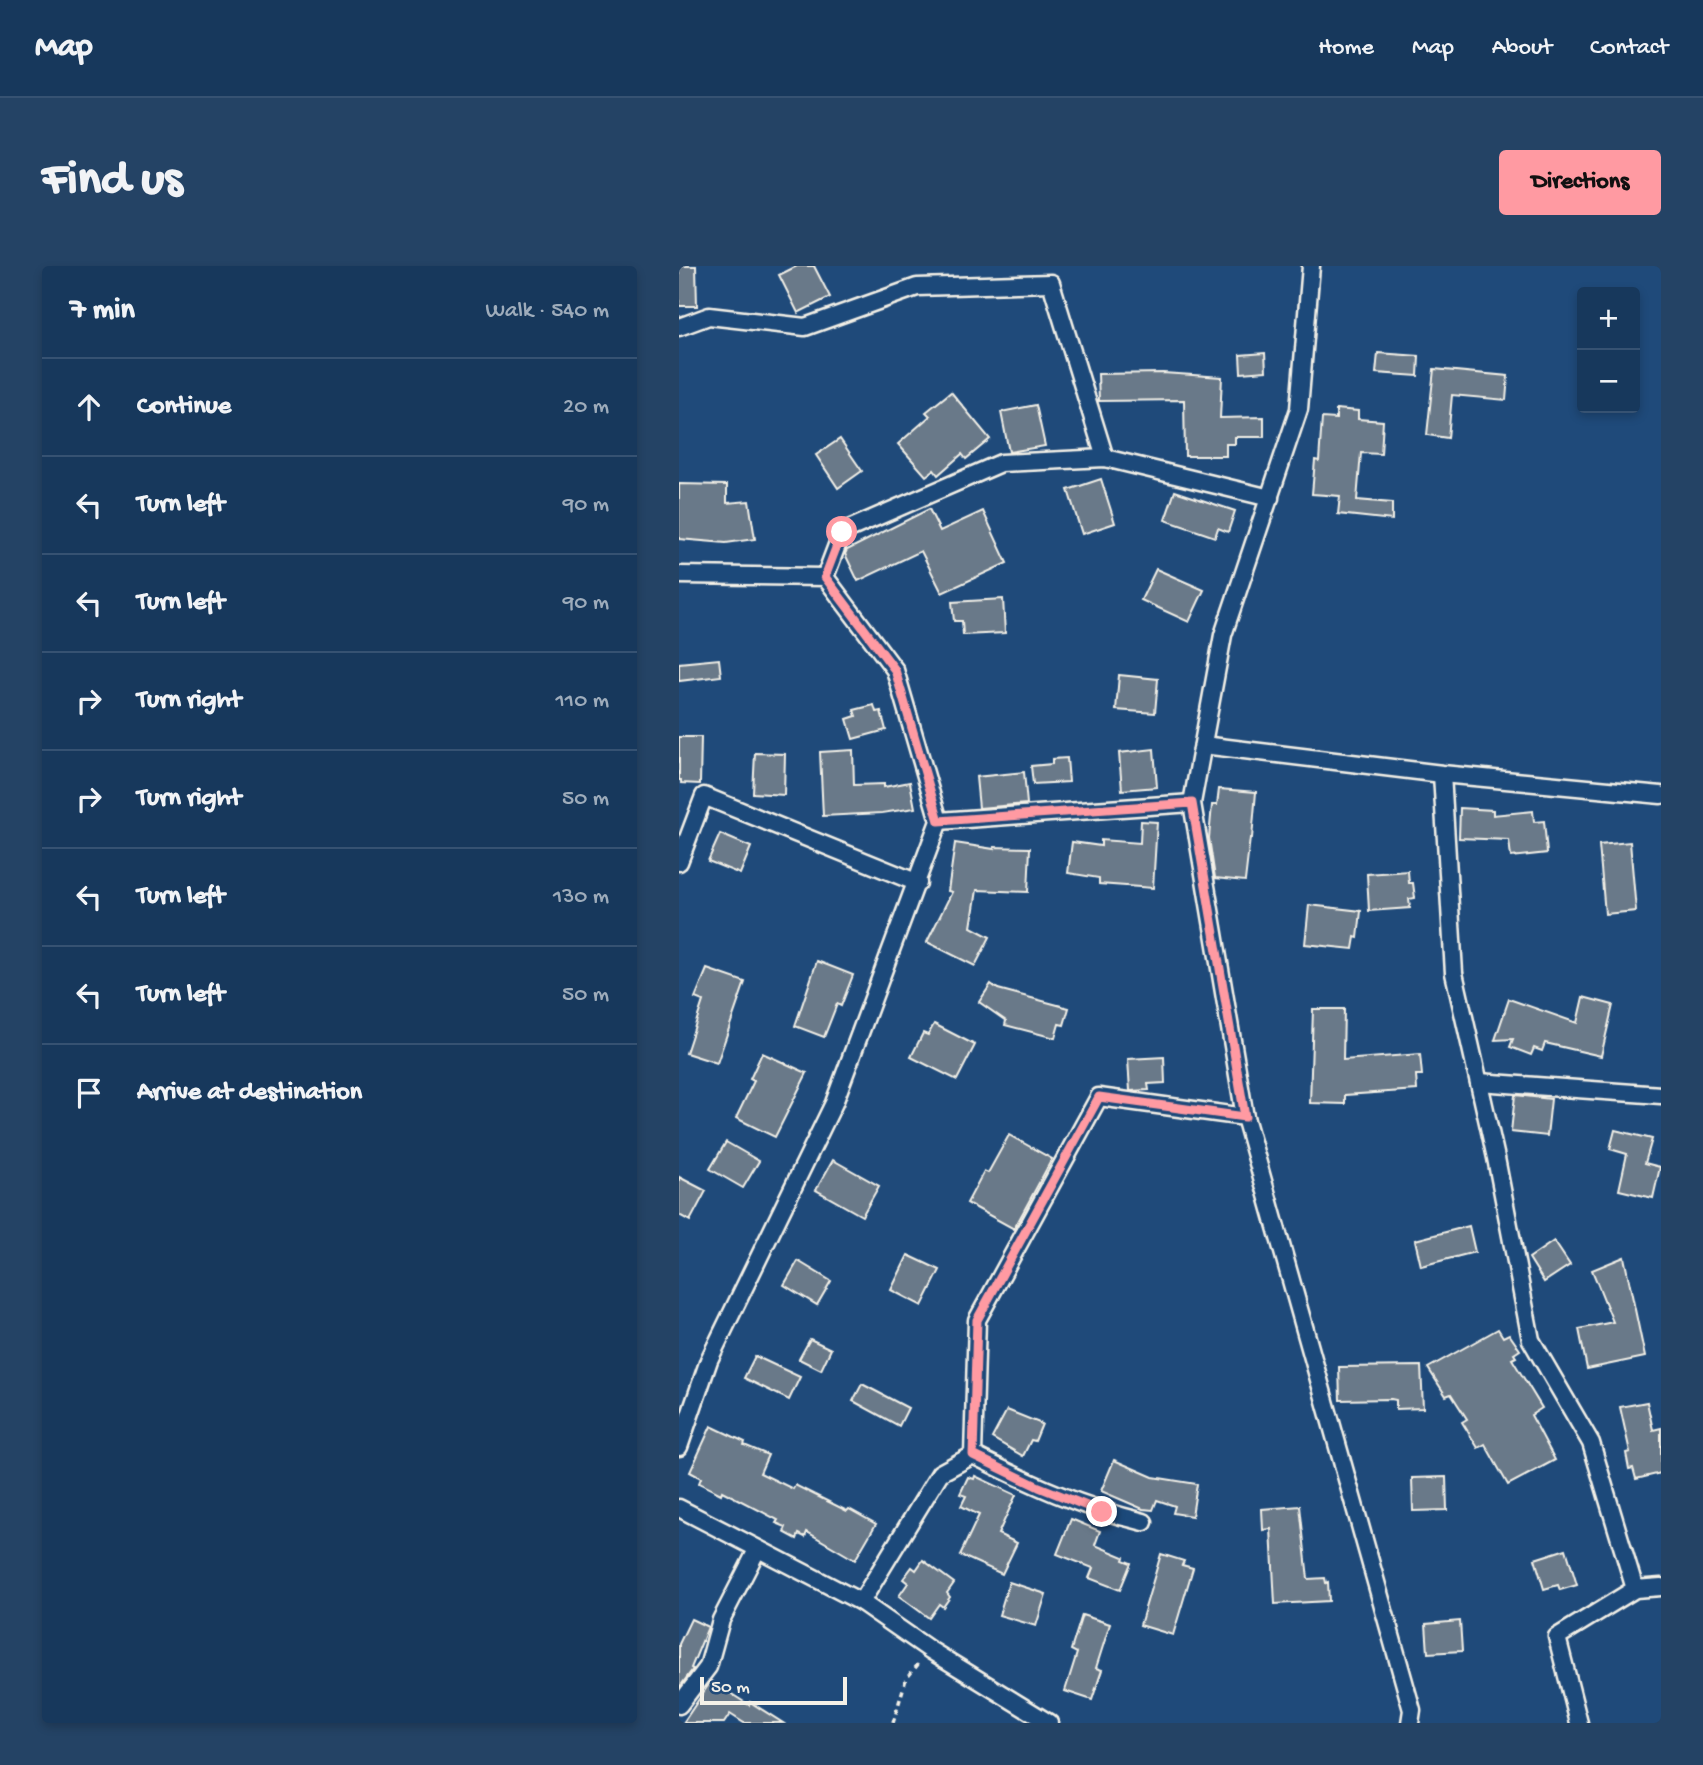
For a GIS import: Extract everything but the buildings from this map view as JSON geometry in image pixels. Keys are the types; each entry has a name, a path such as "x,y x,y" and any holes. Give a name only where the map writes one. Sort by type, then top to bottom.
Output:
{"street":[{"path":"1311,266 1299,410 1223,635 1192,803 1245,1117 1412,1710 1410,1723"},
{"path":"679,327 709,316 805,327 917,287 1051,283 1105,458"},
{"path":"825,577 842,532 1001,463 1105,458 1270,498"},
{"path":"679,575 825,577"},
{"path":"679,1447 709,1360 834,1103 939,821 895,670 825,577"},
{"path":"1203,745 1442,774 1661,795"},
{"path":"1442,774 1454,974 1479,1082 1531,1340 1591,1443 1635,1589"},
{"path":"679,862 704,796 918,883"},
{"path":"939,821 1192,803"},
{"path":"1479,1082 1661,1095"},
{"path":"973,1455 977,1320 1099,1097 1245,1117"},
{"path":"973,1455 1102,1512 1144,1522"},
{"path":"861,1602 940,1473 973,1455"},
{"path":"679,1508 861,1602 930,1650 1049,1723"},
{"path":"679,1705 708,1667 721,1620 757,1550"},
{"path":"1579,1723 1557,1637 1635,1589 1661,1587"}],"path":[{"path":"893,1723 906,1679 930,1650"}],"route":[{"path":"842,532 825,577 895,670 939,821 1192,803 1245,1117 1099,1097 977,1320 973,1455 1039,1487 1102,1512"}]}
